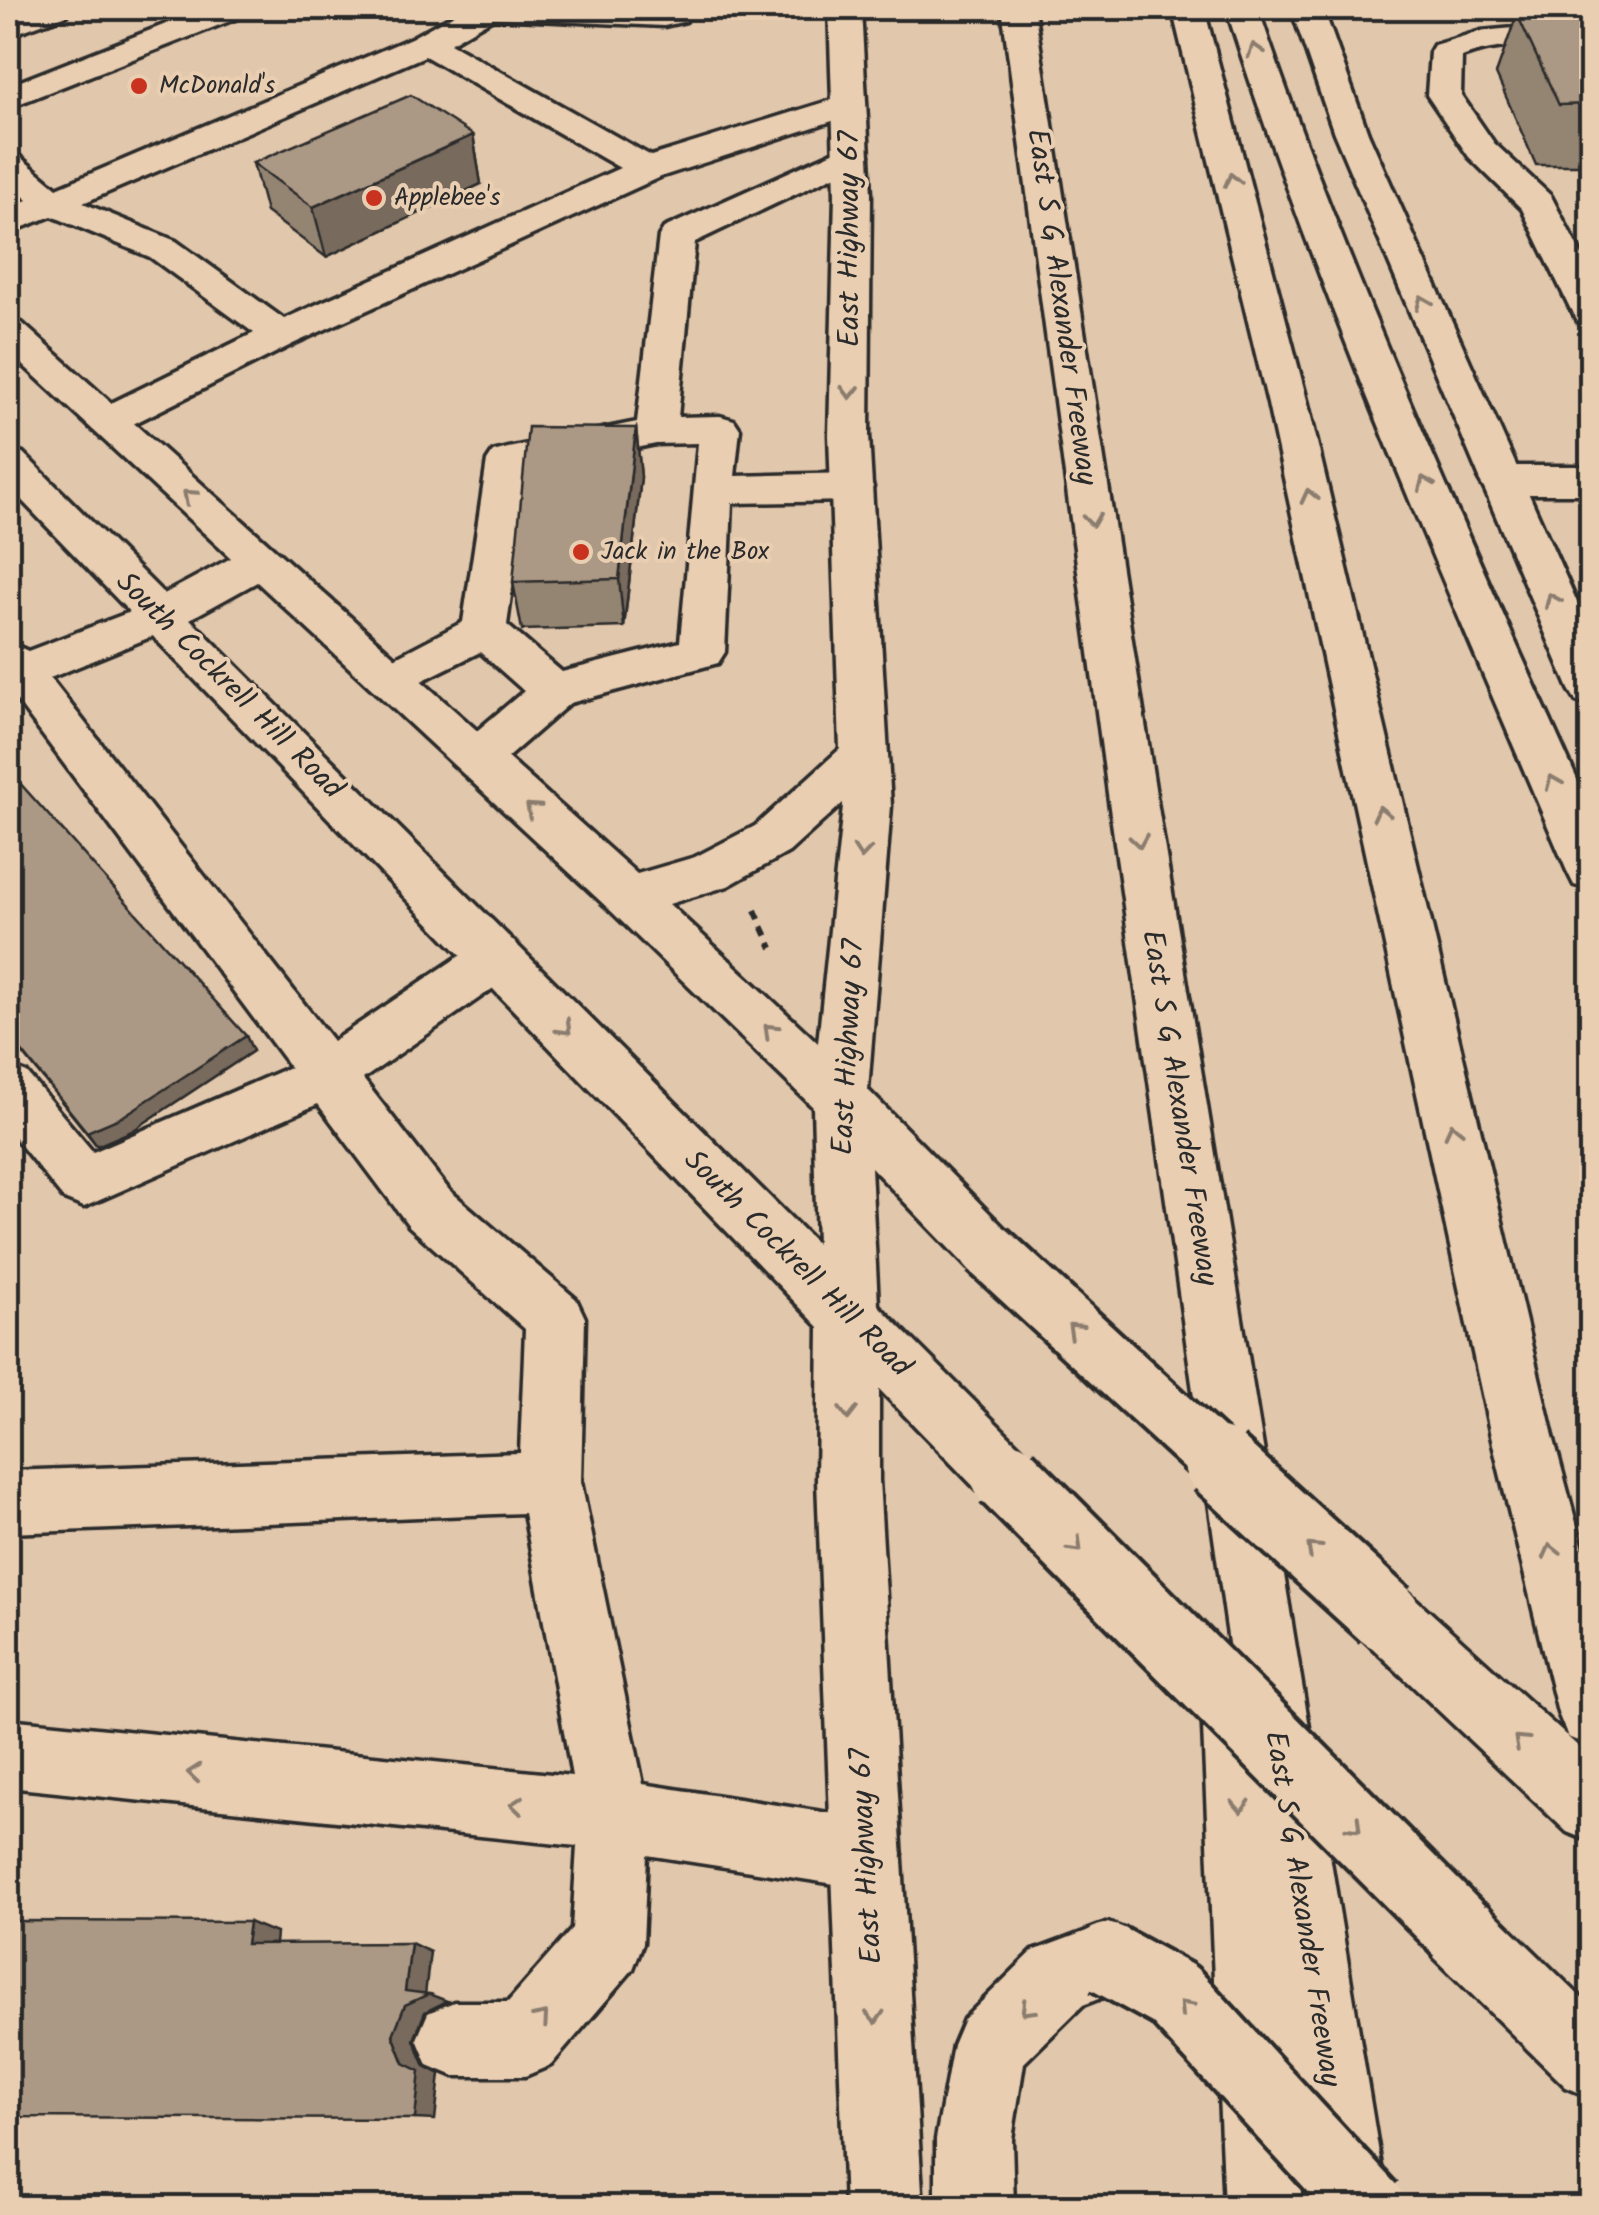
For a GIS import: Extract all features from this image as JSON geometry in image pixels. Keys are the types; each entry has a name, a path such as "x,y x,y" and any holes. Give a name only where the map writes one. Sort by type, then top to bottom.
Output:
{"main road":[{"path":"8,26 56,8"},
{"path":"8,98 234,8"},
{"path":"8,222 30,183 390,35 417,19 420,8"},
{"path":"30,183 423,46 487,8 664,16 675,14 675,8"},
{"name":"East Highway 67","path":"845,8 851,155 852,487 867,806 840,1098 849,1316 848,1480 884,2208"},
{"name":"East S G Alexander Freeway","path":"1018,8 1216,1359 1348,2208"},
{"path":"1188,8 1288,404 1522,1436 1592,1713"},
{"path":"1242,8 1314,219 1592,871"},
{"path":"1307,8 1351,133 1592,689"},
{"path":"1592,37 1514,36 1470,41 1446,52 1444,95 1480,150 1538,204 1560,215 1592,314"},
{"path":"423,46 434,48 647,168"},
{"path":"107,421 281,335 647,168 848,106"},
{"path":"656,431 677,236 851,155"},
{"path":"30,183 162,249 281,335"},
{"path":"8,331 628,896 840,1098 988,1250 1592,1807"},
{"path":"476,758 554,691 702,652 712,490 720,429 656,431 508,461 484,630"},
{"name":"South Cockrell Hill Road","path":"8,462 1007,1477 1592,2061"},
{"path":"1500,480 1592,480"},
{"path":"712,490 852,487"},
{"path":"260,561 159,616 12,669 430,1208 555,1318 550,1482 614,1815 607,1943 525,2039 454,2039"},
{"path":"391,680 484,630"},
{"path":"484,630 554,691"},
{"path":"628,896 710,872 772,839 865,755"},
{"path":"8,1089 84,1182 325,1076 497,958"},
{"path":"1216,1359 1263,2208"},
{"path":"8,1502 550,1482"},
{"path":"8,1753 614,1815 867,1854"},
{"path":"975,2208 974,2139 990,2045 1059,1977 1108,1959 1174,1995 1370,2208"}],"path":[{"path":"755,910 776,958"}],"building":[{"path":"1517,14 1592,14 1592,104 1559,105"},
{"path":"411,95 473,135 313,207 253,163"},
{"path":"528,427 636,428 619,579 513,582"},
{"path":"8,770 246,1036 122,1117 87,1132 8,1034"},
{"path":"8,1921 249,1922 246,1944 411,1943 405,1991 429,1994 405,2005 393,2035 404,2063 420,2071 415,2119 8,2117"}],"place":[{"name":"McDonald's","path":"139,86"},
{"name":"Applebee's","path":"374,198"},
{"name":"Jack in the Box","path":"581,552"}]}
